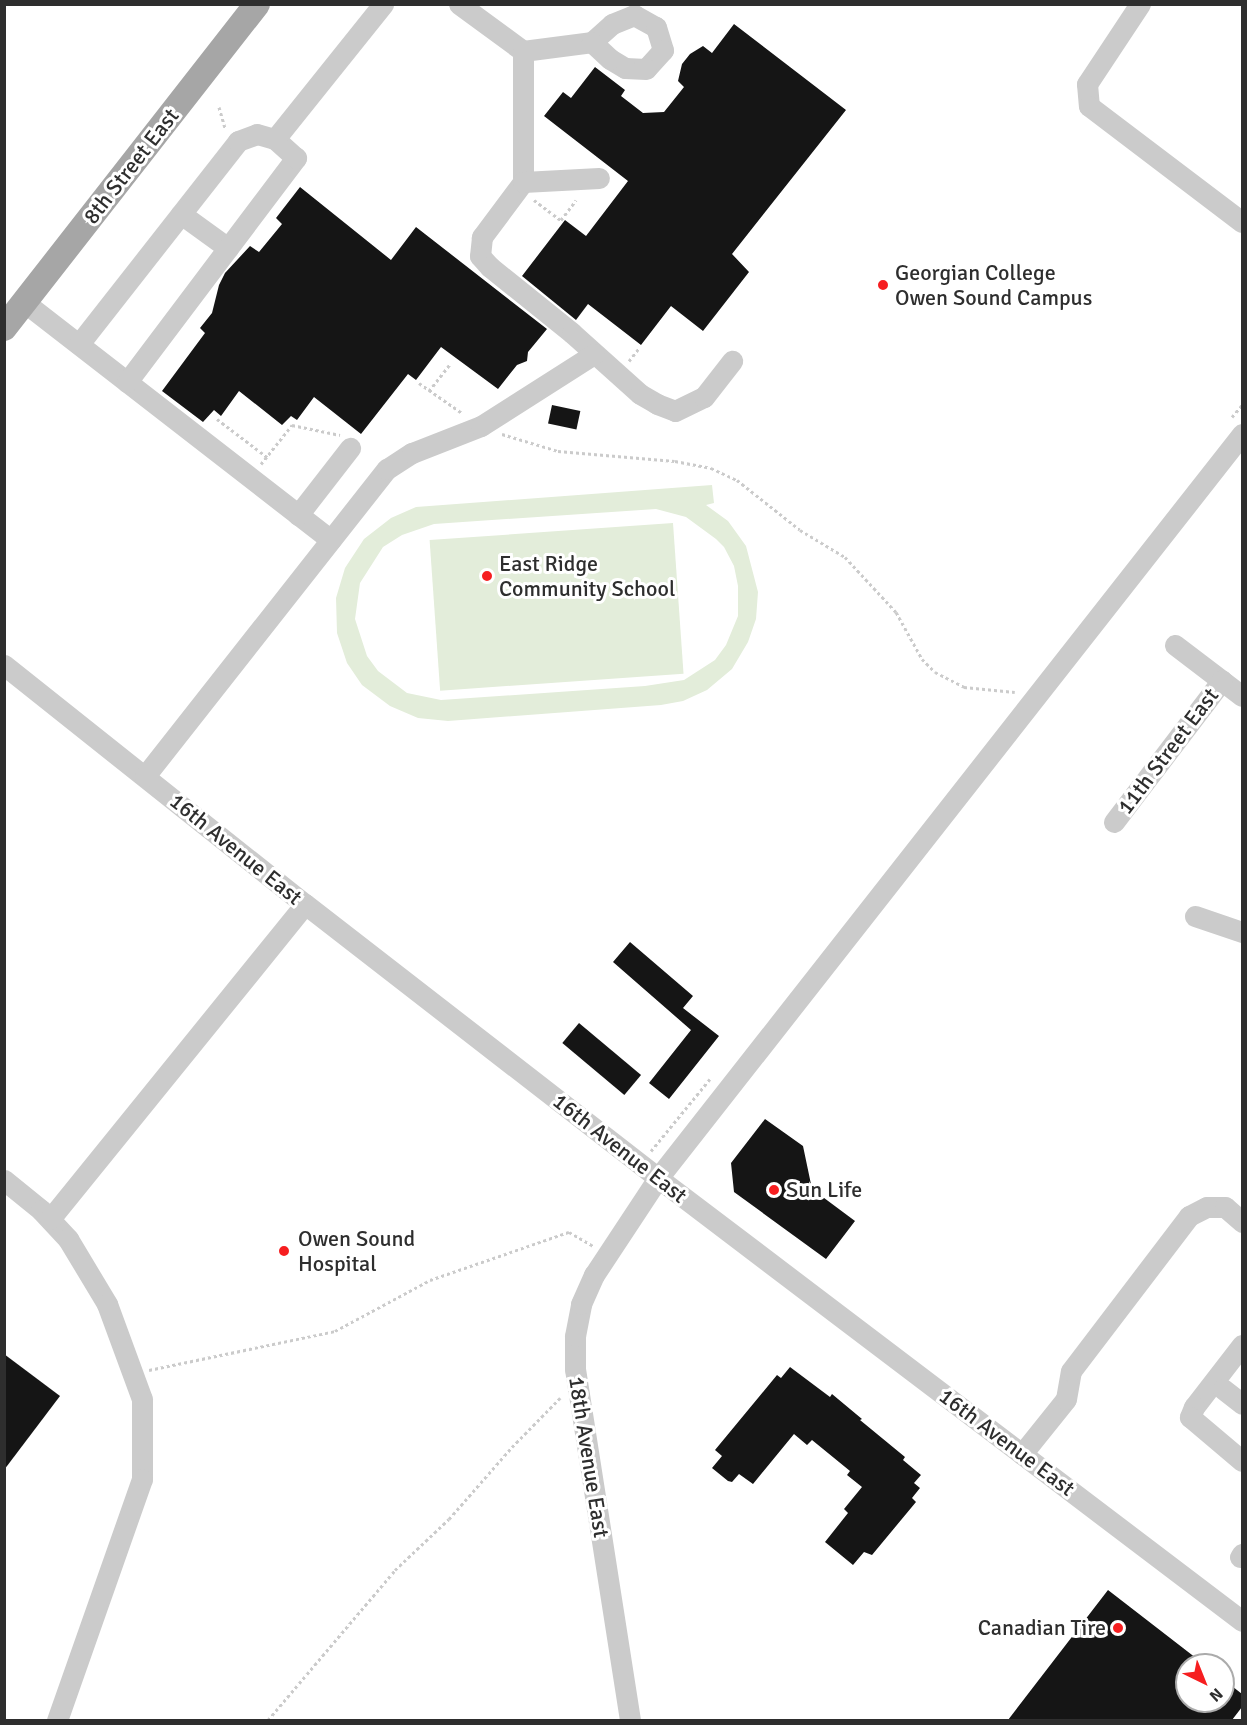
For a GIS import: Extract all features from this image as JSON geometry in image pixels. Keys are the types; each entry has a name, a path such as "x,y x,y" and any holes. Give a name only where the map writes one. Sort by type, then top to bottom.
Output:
{"main road":[{"name":"8th Street East","path":"4,328 257,4"}],"street":[{"path":"275,139 383,4"},
{"path":"459,4 523,51 592,42"},
{"path":"1128,8 1088,84 1089,106 1242,222"},
{"path":"523,51 520,185 482,237 480,256 640,394 675,411 704,397 732,361"},
{"path":"79,344 238,141 257,134 275,139 296,158 127,382"},
{"path":"520,185 599,178"},
{"path":"181,214 228,248"},
{"path":"24,302 331,540"},
{"path":"145,777 387,469 412,453 481,426 594,354"},
{"name":"18th Avenue East","path":"630,1720 576,1382 575,1336 581,1304 594,1275 658,1178 1242,434"},
{"path":"298,515 350,443"},
{"path":"1175,645 1242,696"},
{"name":"16th Avenue East","path":"4,665 305,904 658,1178 1242,1621"},
{"name":"11th Street East","path":"1114,822 1222,680"},
{"path":"50,1219 305,904"},
{"path":"1195,916 1242,932"},
{"path":"4,1180 50,1219 68,1239 107,1304 142,1399 142,1479 57,1720"},
{"path":"1022,1454 1066,1399 1071,1371 1189,1216 1207,1207 1225,1207 1242,1222"},
{"path":"1242,1345 1194,1407 1190,1417 1242,1461"},
{"path":"1223,1389 1242,1404"}],"path":[{"path":"520,185 561,220 576,200"},
{"path":"429,391 450,364"},
{"path":"419,383 481,426 558,451 675,461 711,468 736,480 800,530 845,557 896,612 922,659 935,672 964,687 1016,692"},
{"path":"217,419 267,457"},
{"path":"250,478 292,425 350,443"},
{"path":"132,1373 335,1331 430,1280 568,1232 608,1254"},
{"path":"268,1720 395,1570 449,1520 512,1447 576,1382"}],"green space":[{"path":"712,485 714,503 706,505 728,521 746,546 758,592 756,619 748,642 732,669 707,690 683,701 661,705 448,721 418,718 390,706 362,685 347,663 337,633 336,598 345,568 364,539 391,518 416,507","holes":["656,509 686,517 724,547 734,566 738,586 738,616 726,645 715,660 684,680 645,686 441,700 407,693 378,671 367,656 355,619 360,583 383,547 402,535 434,524"]},
{"path":"673,523 684,674 440,691 430,540"}],"building":[{"path":"734,24 846,110 732,254 749,272 703,331 671,306 641,345 588,304 576,320 522,276 565,220 586,236 628,181 544,116 563,92 571,98 595,67 625,90 621,96 643,113 664,112 684,87 678,81 682,64 690,54 703,46 712,53"},
{"path":"300,187 391,260 416,227 547,329 528,352 527,361 517,365 498,389 441,347 416,380 408,374 361,434 314,397 297,420 291,416 282,425 239,391 221,416 214,410 203,422 162,391 205,333 200,328 212,313 219,285 225,273 250,246 259,252 282,224 276,218"},
{"path":"552,405 580,411 576,430 548,424"},
{"path":"630,942 693,996 683,1008 719,1036 669,1099 649,1083 691,1030 613,962"},
{"path":"579,1023 641,1075 624,1095 562,1043"},
{"name":"Sun Life","path":"765,1119 803,1146 812,1189 855,1221 826,1259 734,1192 731,1163"},
{"path":"4,1354 60,1396 4,1470"},
{"path":"790,1367 830,1397 832,1394 905,1457 903,1460 921,1475 914,1483 920,1488 912,1498 916,1502 872,1555 864,1552 853,1565 825,1542 848,1513 844,1509 862,1487 847,1475 850,1471 812,1440 807,1445 794,1434 753,1484 739,1474 732,1482 728,1481 712,1468 722,1456 715,1450 777,1375 781,1378"},
{"name":"Canadian Tire","path":"1108,1590 1189,1653 1175,1653 1175,1713 1235,1713 1235,1688 1242,1694 1242,1707 1232,1720 1008,1720"}],"place":[{"name":"Georgian College Owen Sound Campus","path":"883,285"},
{"name":"East Ridge Community School","path":"487,576"},
{"name":"Sun Life","path":"774,1190"},
{"name":"Owen Sound Hospital","path":"284,1251"},
{"name":"Canadian Tire","path":"1118,1628"}]}
